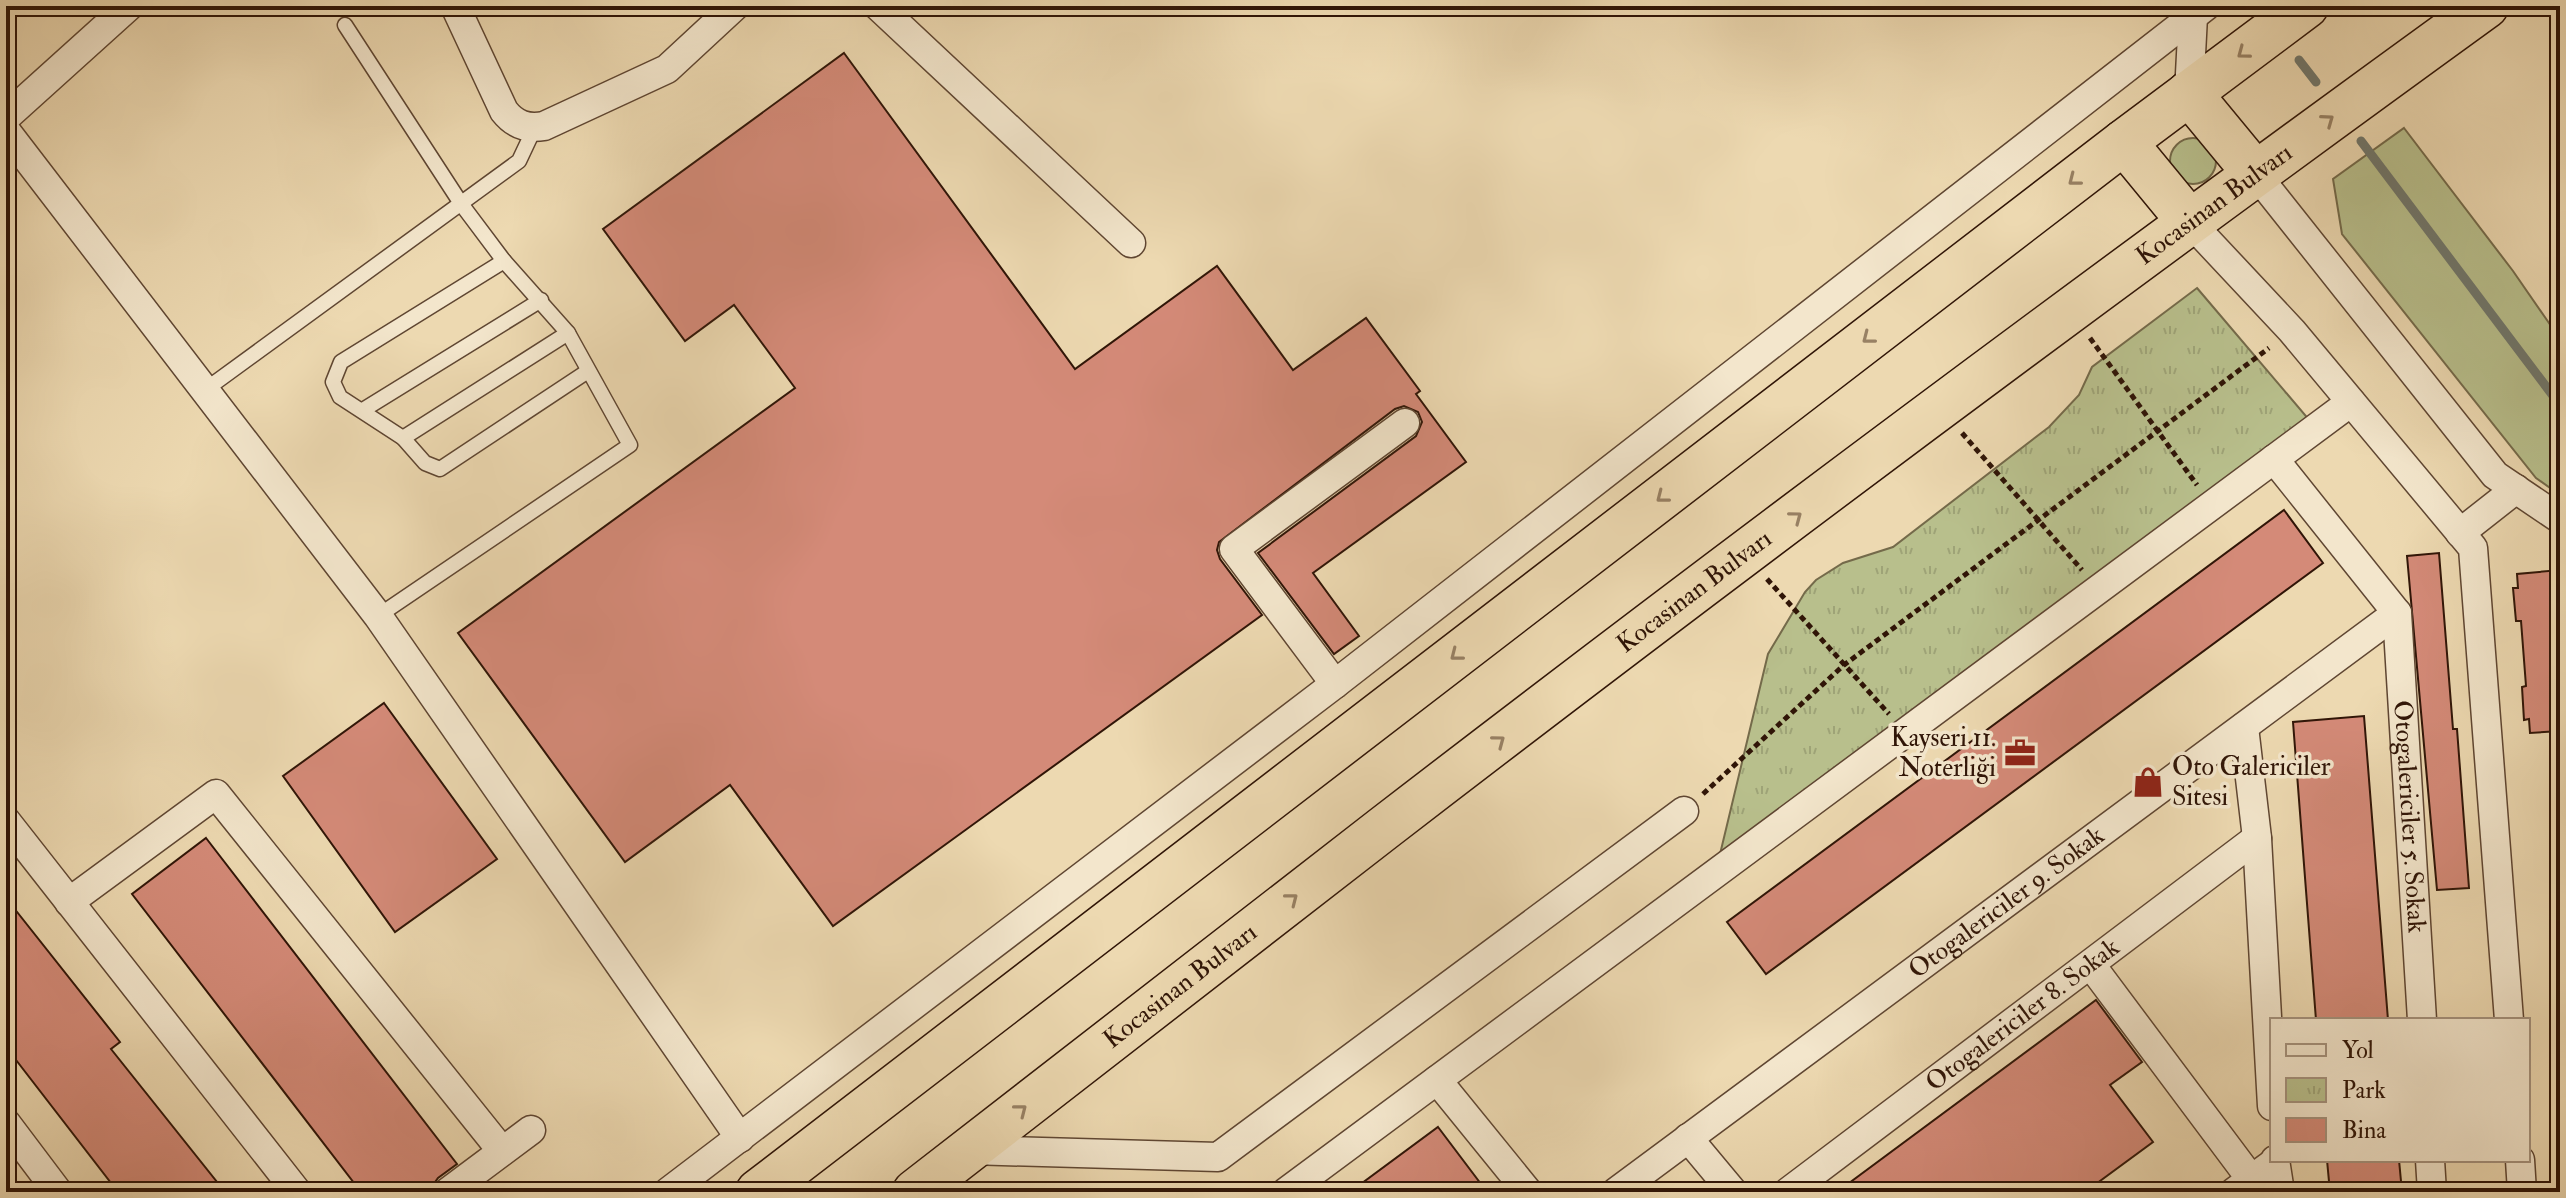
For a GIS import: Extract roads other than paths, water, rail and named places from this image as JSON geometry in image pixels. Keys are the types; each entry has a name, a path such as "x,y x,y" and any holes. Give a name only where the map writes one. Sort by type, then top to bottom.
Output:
{"highway":[{"path":"758,1192 2124,142 2306,6"},
{"name":"Kocasinan Bulvarı","path":"915,1192 1398,817 1745,555 2189,221 2486,6"},
{"path":"2189,93 2255,173"},
{"path":"2124,142 2189,221"}],"street":[{"path":"6,117 129,6"},
{"path":"455,6 504,111 517,123 535,127 544,126 667,69 735,6"},
{"path":"878,6 1131,243"},
{"path":"2189,93 2195,9"},
{"path":"668,1192 1335,684 2195,9"},
{"path":"6,131 378,616 740,1138"},
{"path":"2255,173 2495,475 2560,519"},
{"path":"2189,221 2292,331 2473,548 2509,1018"},
{"path":"1290,1191 2351,402"},
{"path":"1335,684 1234,549 1405,423"},
{"path":"2274,459 2397,613"},
{"path":"2460,533 2516,489"},
{"name":"Otogalericiler 9. Sokak","path":"1616,1192 2397,613"},
{"name":"Otogalericiler 5. Sokak","path":"2397,613 2422,1018"},
{"path":"2244,727 2257,838 2270,1070"},
{"path":"69,902 216,794 502,1151"},
{"path":"969,1150 1218,1157 1684,811"},
{"path":"6,821 297,1192"},
{"name":"Otogalericiler 8. Sokak","path":"1788,1192 2257,838"},
{"path":"2091,965 2243,1186 2274,1162"},
{"path":"1437,1080 1528,1192"},
{"path":"6,1123 58,1192"},
{"path":"448,1192 531,1130"},
{"path":"1688,1138 1733,1192"},
{"path":"2275,1162 2280,1192"},
{"path":"2430,1162 2432,1192"},
{"path":"2520,1162 2522,1192"}],"lane":[{"path":"345,25 462,205 504,261 568,333 630,445 378,616"},
{"path":"205,390 519,161 535,127"},
{"path":"504,261 341,362 333,382 340,397 403,438 425,463 440,469 588,371"},
{"path":"363,410 541,300"},
{"path":"403,438 568,333"}],"waterway":[{"path":"2299,60 2316,82"},
{"path":"2361,141 2560,405"}],"place":[{"name":"Kayseri 11. Noterliği","path":"2020,753"},
{"name":"Oto Galericiler Sitesi","path":"2148,782"}]}
